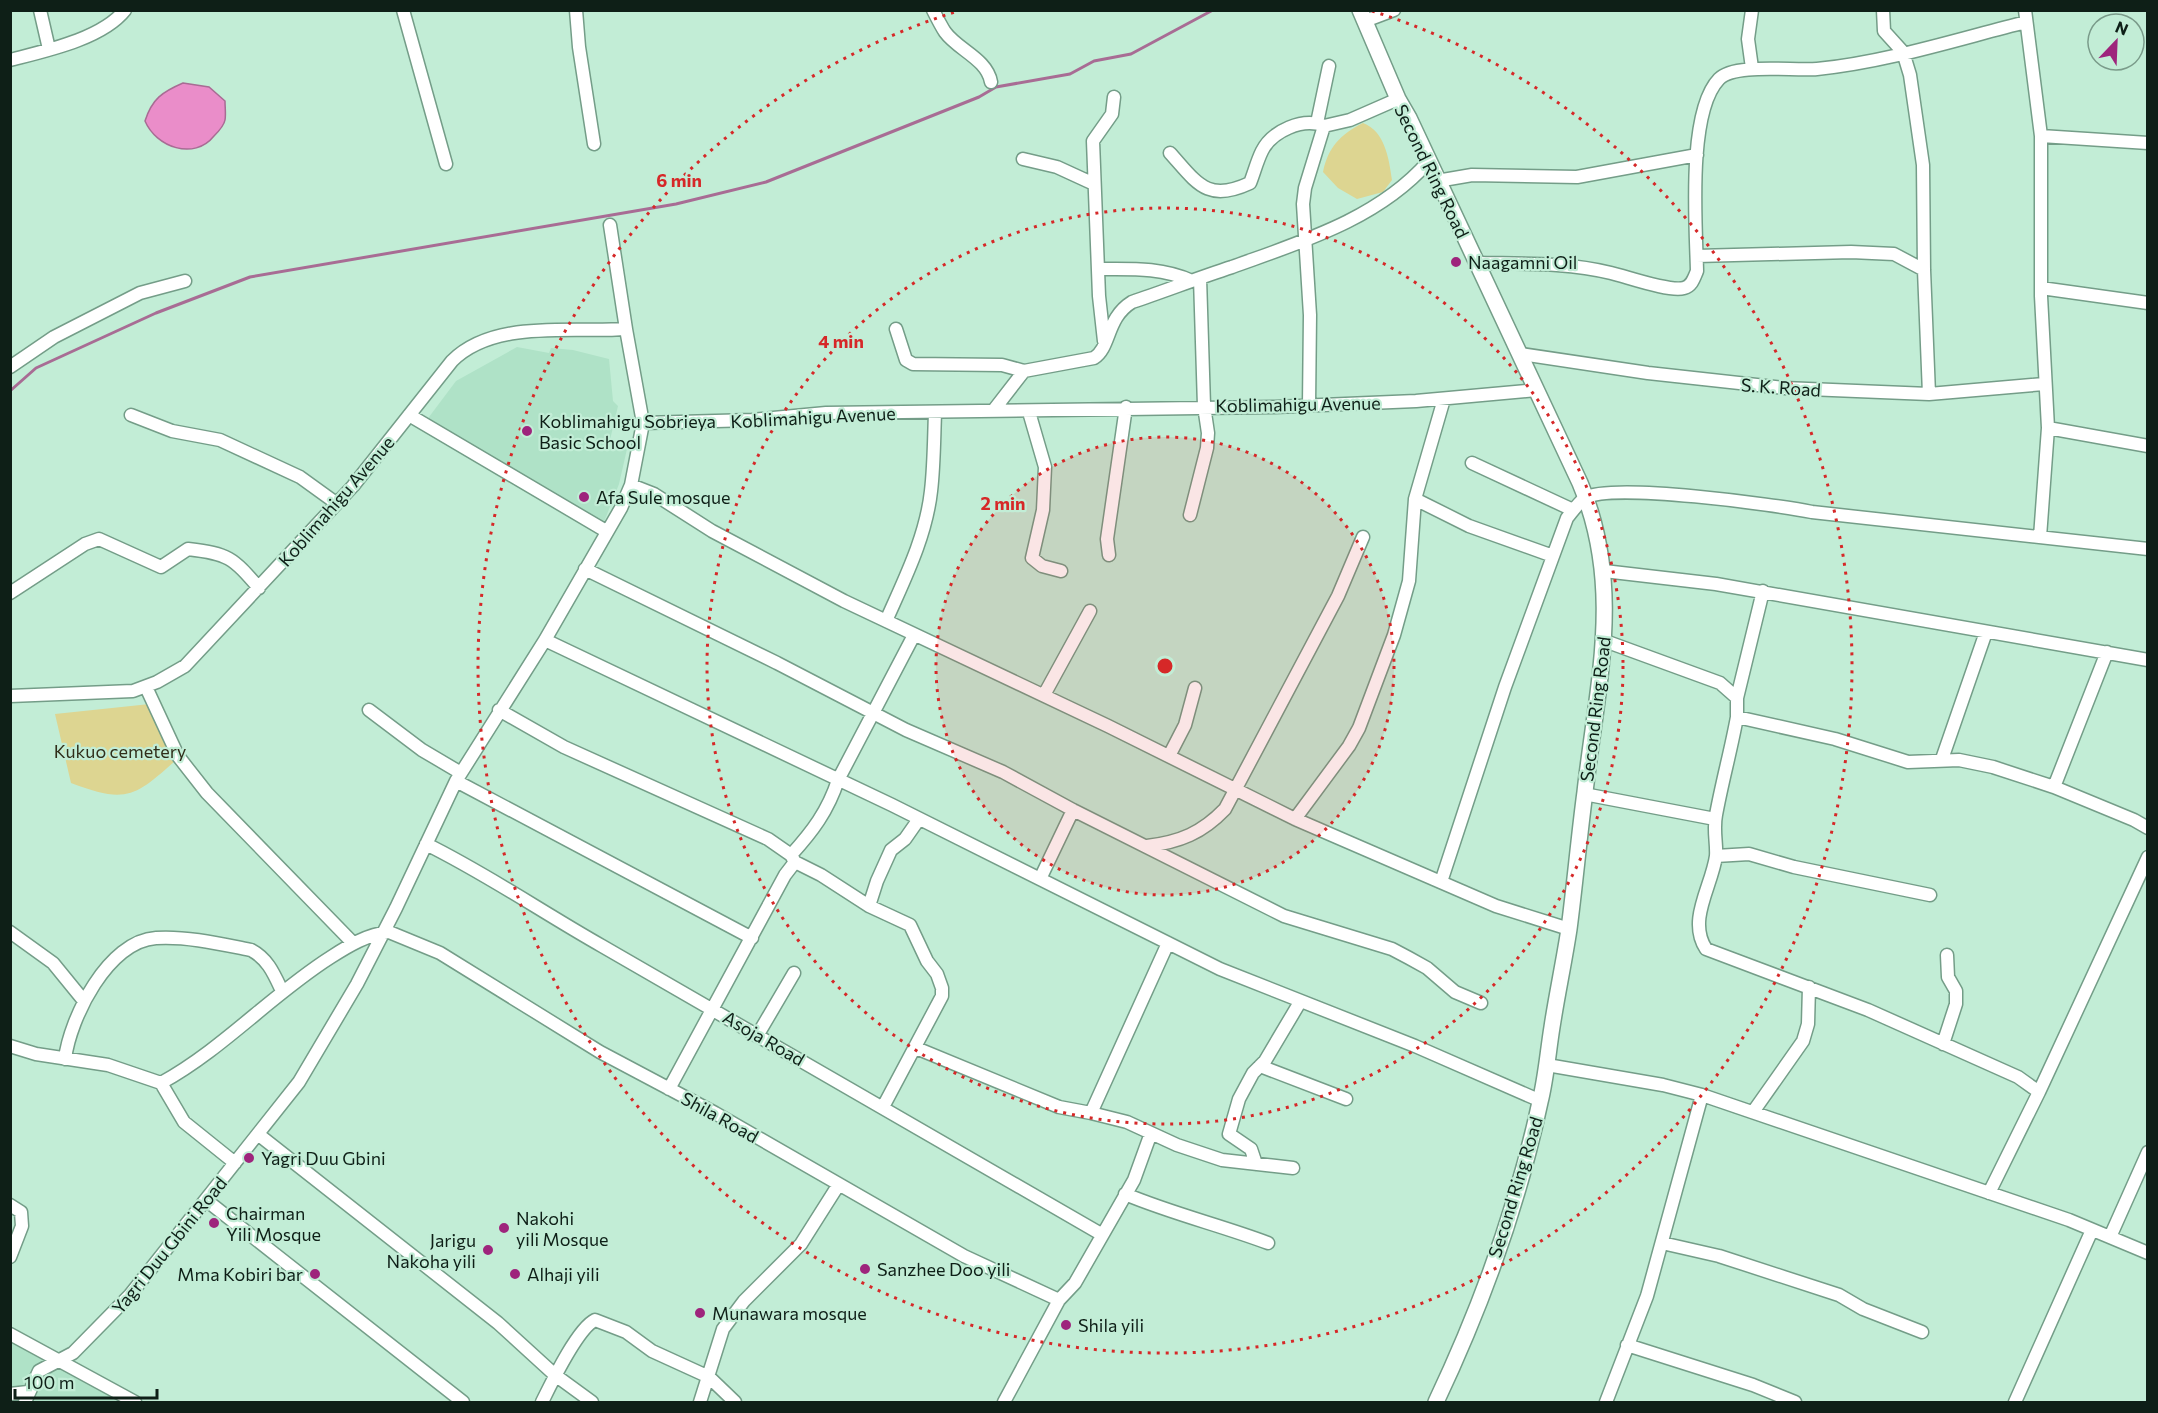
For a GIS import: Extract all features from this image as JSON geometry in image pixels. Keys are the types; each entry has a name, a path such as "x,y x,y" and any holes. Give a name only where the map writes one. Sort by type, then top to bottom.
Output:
{"street":[{"path":"40,10 49,49"},
{"path":"10,60 49,49 104,27 125,10"},
{"path":"403,10 446,164"},
{"path":"576,10 579,47 594,144"},
{"path":"933,10 946,34 980,63 990,75 991,82"},
{"path":"1362,16 1394,10"},
{"path":"1752,10 1748,39 1752,68"},
{"path":"1883,10 1884,31 1903,52 1910,75 1923,165 1929,394"},
{"name":"Second Ring Road","path":"1362,16 1398,99 1521,354 1529,390 1586,497 1604,572 1605,641 1584,794 1569,929 1541,1101 1518,1191 1464,1337 1436,1402"},
{"path":"1477,263 1523,262 1593,268 1676,289 1691,284 1697,271 1696,155 1703,114 1720,77 1732,71 1752,68 1817,69 1903,52 2025,16 2041,136 2041,288 2048,428 2040,537"},
{"path":"1309,405 1311,315 1305,242 1305,188 1320,124 1329,66"},
{"path":"896,329 906,360 913,364 1002,365 1024,371 1094,358 1102,352 1104,342 1098,269 1093,141 1112,114 1114,97"},
{"path":"1170,153 1197,183 1210,191 1230,192 1250,183 1263,150 1274,136 1293,125 1350,120 1398,99"},
{"path":"2041,136 2148,143"},
{"path":"1437,181 1472,175 1577,177 1696,155"},
{"path":"1023,159 1057,167 1094,184"},
{"path":"1104,342 1122,308 1305,242 1376,206 1417,175 1428,162"},
{"path":"610,225 643,423"},
{"path":"1697,256 1851,252 1894,254 1924,270"},
{"path":"1098,269 1157,270 1196,280"},
{"path":"1190,515 1207,448 1208,433 1204,406 1196,280"},
{"path":"10,367 54,337 104,314 140,293 185,281"},
{"path":"2041,288 2148,303"},
{"name":"Koblimahigu Avenue","path":"10,696 120,692 146,687 185,666 336,503 460,353 486,338 497,335 626,329"},
{"name":"S. K. Road","path":"1521,354 1737,384 1929,394 2044,384"},
{"path":"993,411 1024,371"},
{"name":"Koblimahigu Avenue","path":"643,423 720,422 826,413 1029,412 1126,407 1309,405 1444,399 1529,390"},
{"path":"1295,819 1349,746 1359,728 1406,594 1415,499 1444,399"},
{"path":"1109,555 1107,539 1126,407"},
{"path":"1029,412 1045,467 1043,510 1032,558 1042,566 1061,571"},
{"path":"886,621 911,562 925,519 931,491 935,413"},
{"path":"131,415 172,431 220,440 300,477 336,503"},
{"path":"409,415 606,531"},
{"name":"Yagri Duu Gbini Road","path":"27,1397 39,1371 73,1353 130,1295 259,1135 315,1055 357,984 458,777 545,640 631,485 643,423"},
{"path":"2048,428 2148,446"},
{"path":"1472,463 1573,510"},
{"path":"631,485 654,494 712,531 886,621 1044,695 1295,819 1496,906 1569,929"},
{"path":"1441,882 1505,687 1567,518 1586,497 1608,494 1701,497 1765,503 1812,512 2148,549"},
{"path":"1415,499 1469,526 1553,556"},
{"path":"1147,846 1177,843 1213,821 1237,790 1338,596 1363,537"},
{"path":"10,593 85,544 99,539 161,567 188,549 224,555 234,560 259,588"},
{"path":"585,569 777,663 873,714 1003,772 1073,810 1284,916 1392,949 1427,968 1455,992 1481,1003"},
{"path":"1604,572 1763,591 2148,660"},
{"path":"1763,591 1737,698 1737,717 1730,762 1715,819 1713,840 1716,856 1707,881 1698,929 1700,939 1706,949 1809,987 1943,1044 2018,1077 2039,1092"},
{"path":"1044,695 1090,611"},
{"path":"1942,759 1986,632"},
{"path":"669,1089 793,859 818,825 831,802 838,780 914,635"},
{"path":"545,640 838,780 1220,969 1415,1046 1541,1101"},
{"path":"1605,641 1720,683 1737,698"},
{"path":"2054,787 2107,652"},
{"path":"146,687 170,742 207,793 353,943"},
{"path":"1169,756 1185,725 1195,688"},
{"path":"369,710 458,777 752,938"},
{"path":"500,710 564,747 768,839 793,859 869,906 910,925 942,988 940,1002 883,1107"},
{"path":"1737,717 1835,739 1908,762 1929,763 1942,759 1959,759 1993,767 2054,787 2148,828"},
{"path":"1584,794 1715,819"},
{"path":"1040,879 1073,810"},
{"path":"869,906 891,850 905,839 918,819"},
{"name":"Asoja Road","path":"426,844 482,873 579,933 1101,1234"},
{"path":"1716,856 1749,854 1803,869 1930,894"},
{"path":"1989,1193 2039,1092 2148,857"},
{"path":"10,932 53,963 84,1001"},
{"path":"161,1083 192,1064 282,991 353,943 383,932"},
{"name":"Shila Road","path":"383,932 398,934 440,953 576,1038 964,1256 1059,1300"},
{"path":"65,1059 68,1036 84,1001 103,973 124,952 139,942 154,938 182,939 251,950 261,955 271,967 282,991"},
{"path":"1091,1113 1097,1094 1138,1012 1168,943"},
{"path":"1943,1044 1956,1004 1956,991 1948,977 1947,955"},
{"path":"757,1036 794,973"},
{"path":"1753,1112 1803,1041 1808,1024 1809,987"},
{"path":"1256,1164 1251,1149 1229,1134 1239,1099 1252,1072 1260,1066 1300,1002"},
{"path":"11,1046 65,1059 108,1065 161,1083 184,1122 235,1163"},
{"path":"916,1048 1059,1107 1127,1122 1222,1160 1293,1168"},
{"path":"1547,1065 1663,1084 1702,1095 1989,1193 2148,1253"},
{"path":"1260,1066 1346,1099"},
{"path":"1606,1402 1647,1296 1702,1095"},
{"path":"1005,1402 1059,1300 1075,1282 1134,1180 1152,1133"},
{"path":"259,1135 498,1323 555,1375 592,1402"},
{"path":"2110,1237 2148,1152"},
{"path":"700,1402 723,1329 736,1309 801,1244 839,1184"},
{"path":"1125,1194 1172,1214 1224,1226 1268,1243"},
{"path":"206,1200 463,1402"},
{"path":"10,1205 21,1212 22,1219 10,1257"},
{"path":"2015,1402 2092,1230"},
{"path":"1662,1244 1719,1256 1839,1295 1863,1309 1922,1332"},
{"path":"542,1402 555,1375 590,1322 595,1320 626,1332 652,1351 709,1377 735,1402"},
{"path":"10,1334 135,1402"},
{"path":"1628,1345 1753,1385 1795,1402"},
{"path":"10,1394 27,1397"}],"shaded area":[{"path":"183,83 209,87 225,101 225,118 222,127 206,144 196,148 176,148 166,144 150,130 145,121 151,107 159,97"},
{"name":"Koblimahigu Sobrieya Basic School","path":"517,347 549,353 551,348 573,350 609,359 613,401 618,406 610,440 627,449 619,484 604,522 554,497 426,421 456,381"},
{"path":"10,1336 133,1402 11,1402"}],"green space":[{"path":"1363,123 1376,132 1381,139 1392,180 1383,192 1357,199 1338,188 1323,172 1332,148 1348,132"},
{"name":"Kukuo cemetery","path":"150,704 176,760 150,782 129,793 118,795 105,793 71,783 55,714"}],"waterway":[{"path":"10,391 36,368 156,313 250,277 676,204 766,182 979,97 996,87 1070,74 1094,61 1131,54 1213,10"}],"place":[{"name":"Naagamni Oil","path":"1456,262"},
{"name":"Koblimahigu Sobrieya Basic School","path":"527,431"},
{"name":"Afa Sule mosque","path":"584,497"},
{"name":"Yagri Duu Gbini","path":"249,1158"},
{"name":"Chairman Yili Mosque","path":"214,1223"},
{"name":"Nakohi yili Mosque","path":"504,1228"},
{"name":"Jarigu Nakoha yili","path":"488,1250"},
{"name":"Sanzhee Doo yili","path":"865,1269"},
{"name":"Mma Kobiri bar","path":"315,1274"},
{"name":"Alhaji yili","path":"515,1274"},
{"name":"Munawara mosque","path":"700,1313"},
{"name":"Shila yili","path":"1066,1325"}]}
